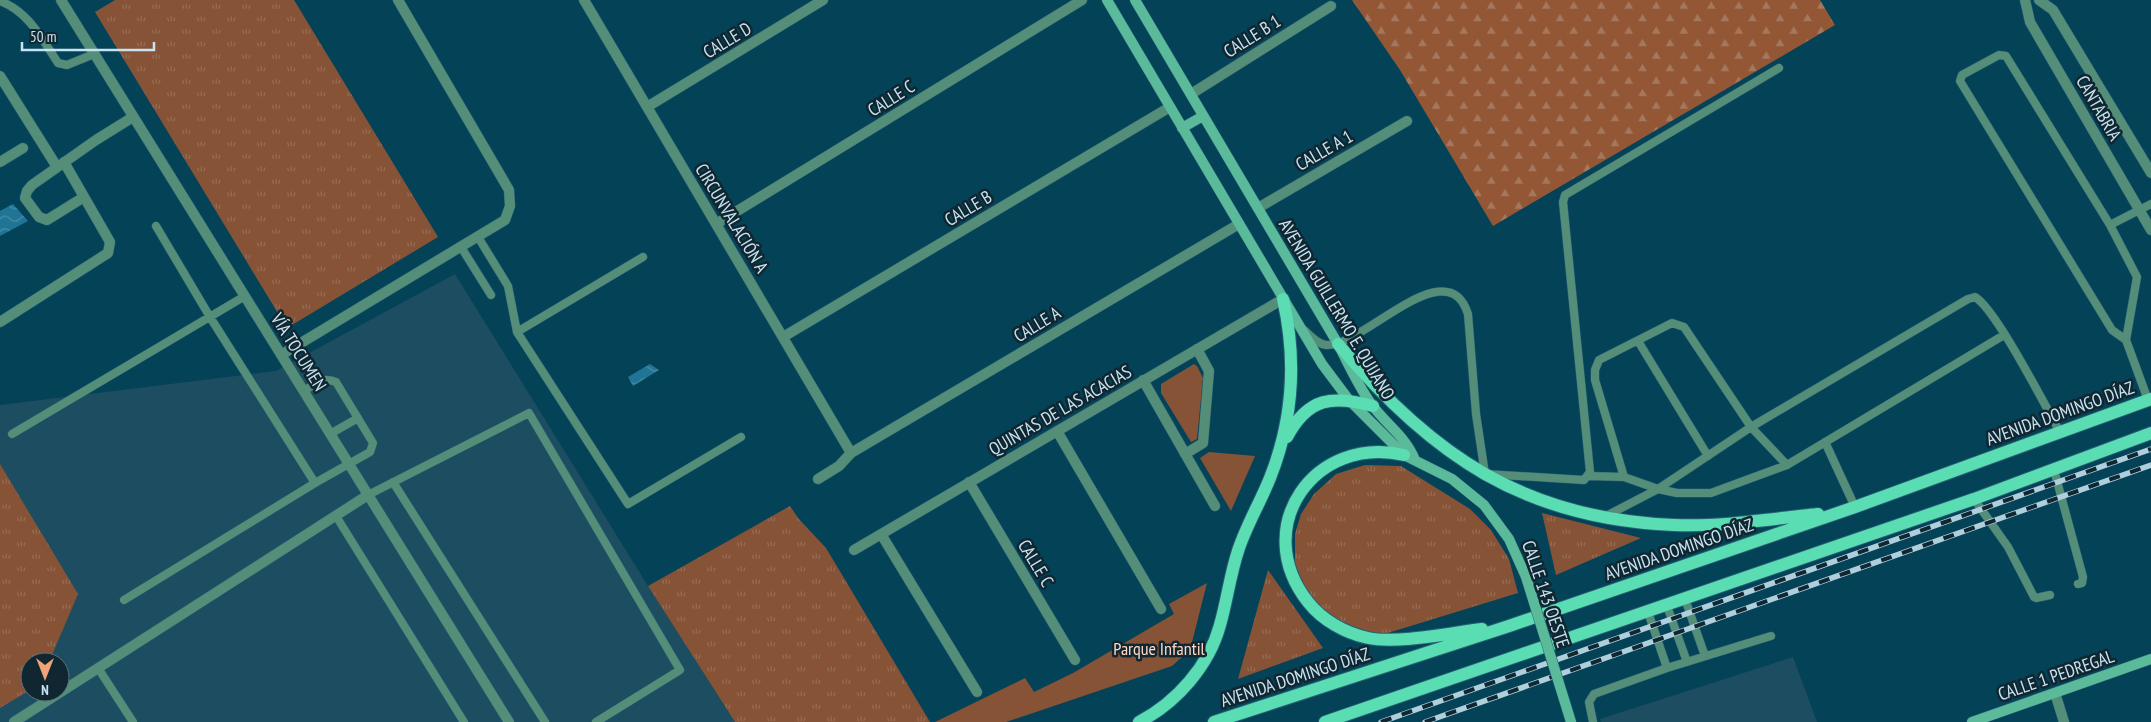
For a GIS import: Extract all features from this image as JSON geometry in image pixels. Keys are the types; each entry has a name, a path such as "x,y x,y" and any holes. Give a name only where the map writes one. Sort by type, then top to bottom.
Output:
{"main road":[{"path":"1281,448 1289,407 1291,371 1288,319 1283,299"},
{"path":"1338,344 1403,414 1445,448 1484,474 1544,503 1603,518 1674,525 1702,525 1840,512"},
{"name":"AVENIDA DOMINGO DÍAZ","path":"1214,722 1509,626 1855,507 2150,399"},
{"path":"1139,722 1159,710 1182,690 1207,656 1220,627 1234,564 1243,537 1269,480 1281,448 1291,430 1312,406 1324,401 1349,400 1373,406"},
{"path":"1325,722 1974,499 2151,433"},
{"path":"1409,458 1388,452 1348,457 1315,476 1296,498 1287,523 1285,548 1290,571 1302,594 1320,615 1331,623 1352,634 1368,638 1394,639 1509,626"}],"street":[{"name":"VÍA TOCUMEN","path":"61,0 506,721"},
{"path":"281,355 505,220 510,206 509,190 398,0"},
{"name":"CIRCUNVALACIÓN A","path":"584,0 851,453"},
{"name":"CALLE D","path":"647,107 823,0"},
{"name":"CALLE C","path":"716,224 1082,0"},
{"name":"AVENIDA GUILLERMO E. QUIJANO","path":"1107,0 1322,364 1349,400 1409,458"},
{"name":"AVENIDA GUILLERMO E. QUIJANO","path":"1135,0 1338,344 1355,378 1373,406 1409,446 1409,458"},
{"name":"CANTABRIA","path":"2025,0 2030,22 2151,230"},
{"name":"CANTABRIA","path":"2039,0 2053,10 2151,173"},
{"name":"CALLE B 1","path":"1190,94 1331,6"},
{"path":"0,76 84,197 110,242 108,253 0,322"},
{"name":"CALLE B","path":"783,337 1170,107"},
{"path":"1182,128 1203,116"},
{"path":"84,197 47,220 39,217 25,198 27,191 32,185 133,117"},
{"name":"CALLE A 1","path":"1258,208 1407,121"},
{"path":"1,158 23,148"},
{"name":"CALLE A","path":"818,479 839,466 851,453 1239,224"},
{"name":"QUINTAS DE LAS ACACIAS","path":"854,550 1283,299"},
{"path":"1185,454 1203,443 1209,372 1197,349"},
{"path":"1143,380 1215,506"},
{"path":"1057,431 1161,609"},
{"name":"CALLE 143 OESTE","path":"1409,458 1452,478 1484,505 1509,539 1526,577 1571,722"},
{"name":"CALLE C","path":"969,482 1075,660"},
{"path":"14,722 368,495"},
{"path":"881,534 978,692"},
{"name":"CALLE 1 PEDREGAL","path":"1972,722 2151,659"},
{"path":"2055,693 2064,722"}],"lane":[{"path":"0,1 18,10 30,20 58,63 67,65 94,54"},
{"path":"2126,340 2112,330 1960,81 1962,75 1999,54 2006,56 2110,225 2137,277 2126,340 2150,399"},
{"path":"1589,476 1562,202 1565,195 1779,68"},
{"path":"2110,225 2151,204"},
{"path":"156,226 315,483"},
{"path":"478,237 508,286 516,332 628,504 741,437"},
{"path":"461,247 491,295"},
{"path":"516,332 643,257"},
{"path":"1300,325 1321,344 1338,344 1417,298 1438,291 1456,294 1464,301 1468,314 1476,414 1484,474 1584,480 1589,476 1624,477 1658,489 1677,493 1711,493 1787,465 2004,335"},
{"path":"12,434 245,296"},
{"path":"1603,518 1658,489 1751,427 1968,299 1975,297 1982,301 2004,335 2060,432"},
{"path":"1624,477 1595,380 1595,370 1599,360 1672,323 1684,327 1751,427 1787,465"},
{"path":"1638,341 1708,456"},
{"path":"124,600 315,483 370,452 373,448 373,443 336,382 321,379 304,391"},
{"path":"368,495 529,413 680,670 596,722"},
{"path":"330,434 358,418"},
{"path":"1825,442 1855,507"},
{"path":"2054,470 2083,577 2082,583 2078,584"},
{"path":"393,482 545,722"},
{"path":"1974,499 2008,547 2034,597 2050,595"},
{"path":"336,516 464,722"},
{"path":"1685,599 1705,656"},
{"path":"1667,606 1687,662"},
{"path":"1648,612 1667,668"},
{"path":"1594,722 1590,712 1590,702 1594,694 1667,668 1771,636"},
{"path":"98,668 133,722"}],"shaded area":[{"path":"455,274 648,586 735,722 0,722 0,405 276,371"},
{"path":"1793,657 1817,722 1601,722 1600,719"}],"green space":[{"path":"115,0 294,0 438,237 287,328 95,12"},
{"path":"1352,0 1820,0 1835,25 1493,226 1400,70"},
{"path":"1194,364 1203,378 1197,439 1191,442 1161,393 1161,384"},
{"path":"1209,452 1255,456 1231,511 1200,458"},
{"path":"0,464 78,594 53,652 20,652 20,696 0,708"},
{"path":"1365,465 1401,466 1470,509 1491,530 1509,559 1518,593 1378,636 1354,631 1331,618 1306,591 1295,564 1295,534 1301,514 1314,494 1336,474"},
{"path":"790,506 798,518 826,548 930,722 735,722 648,586"},
{"path":"1542,513 1641,538 1556,575"},
{"path":"1268,570 1323,648 1238,679"},
{"name":"Parque Infantil","path":"1207,583 1190,650 1172,666 1006,722 935,722 1025,678 1034,692 1073,673 1174,614 1169,604"}],"water":[{"path":"13,204 28,221 0,236 0,211"},
{"path":"650,364 659,370 633,386 628,377"}],"railway":[{"path":"1381,722 2151,449"},
{"path":"1425,722 2151,465"}]}
